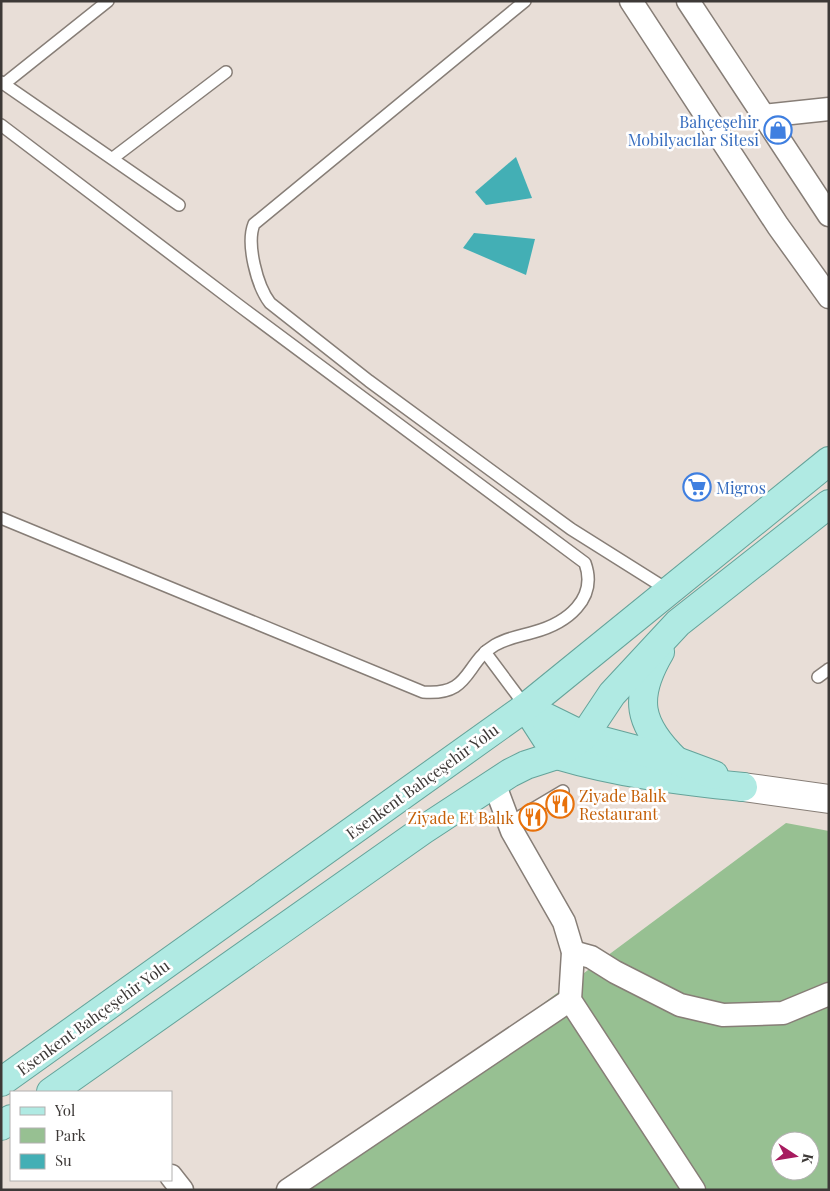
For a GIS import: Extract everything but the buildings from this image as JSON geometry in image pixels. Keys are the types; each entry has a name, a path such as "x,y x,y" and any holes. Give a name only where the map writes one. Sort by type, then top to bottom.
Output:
{"main road":[{"name":"Esenkent Bahçeşehir Yolu","path":"1,1082 526,707 829,461"},
{"path":"52,1091 423,830 494,783 526,765 557,755 584,736 612,694 678,623 829,504"},
{"path":"676,760 651,734 644,719 643,703 646,685 654,662 678,623"},
{"path":"526,707 584,736 676,760 744,786"},
{"path":"526,707 557,755 588,764 667,779 744,786"}],"street":[{"path":"631,1 778,226 829,297"},
{"path":"688,1 829,215"},
{"path":"763,116 829,109"},
{"path":"494,783 509,822 564,922 573,952 570,1000 694,1190"},
{"path":"744,786 829,799"},
{"path":"573,952 591,957 615,972 680,1005 723,1016 783,1013 829,994"},
{"path":"288,1190 570,1000"},
{"path":"172,1177 182,1190"}],"lane":[{"path":"108,1 3,83 179,205"},
{"path":"525,1 254,224 250,242 260,286 270,303 369,381 571,529 669,591"},
{"path":"113,158 226,72"},
{"path":"1,125 233,301 585,563 589,580 585,598 579,606 549,627 502,641 484,652 465,679 458,684 442,692 423,692 1,518"},
{"path":"484,652 526,707"},
{"path":"829,669 818,678 829,680"},
{"path":"509,822 563,791"}],"green space":[{"path":"786,823 829,831 829,1190 277,1190 428,1089"}],"water":[{"path":"516,157 532,198 486,205 475,192"},
{"path":"474,233 535,239 526,275 463,248"}],"place":[{"name":"Bahçeşehir Mobilyacılar Sitesi","path":"778,130"},
{"name":"Migros","path":"697,487"},
{"name":"Ziyade Balık Restaurant","path":"560,804"},
{"name":"Ziyade Et Balık","path":"533,817"}]}
